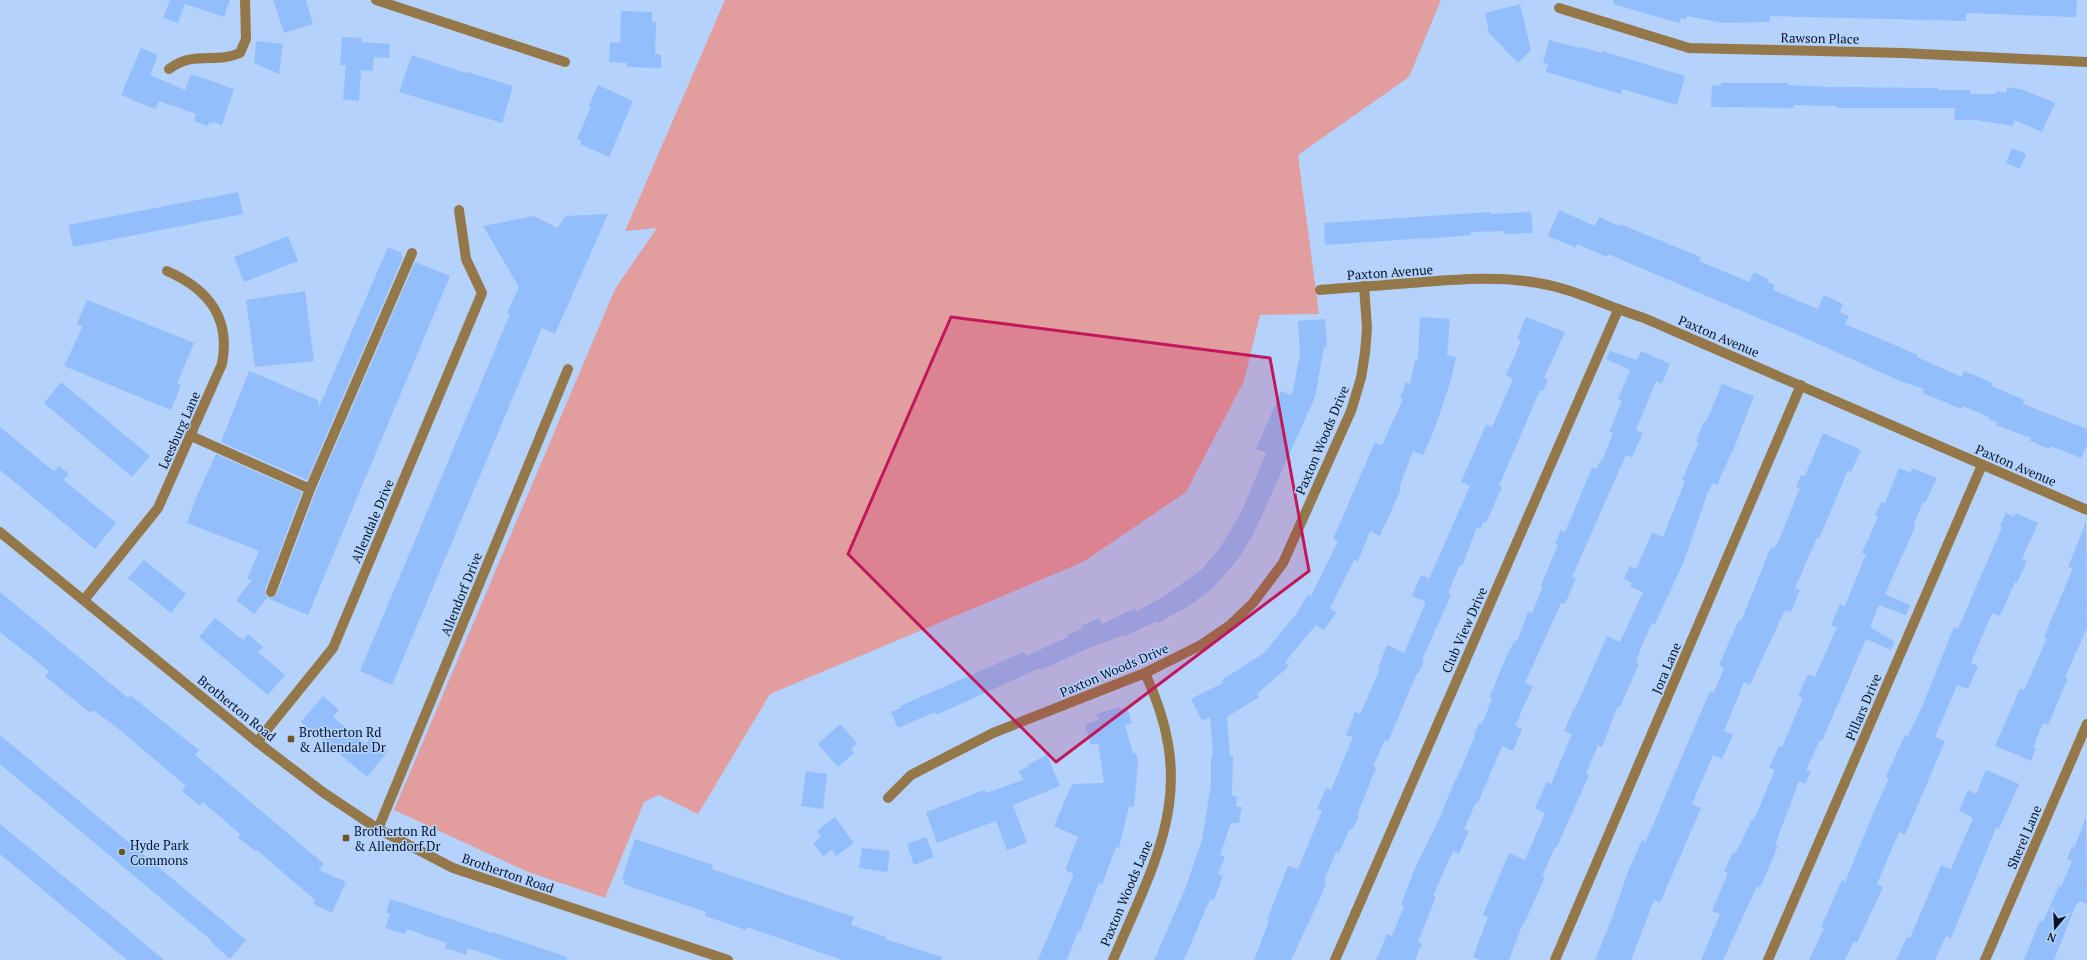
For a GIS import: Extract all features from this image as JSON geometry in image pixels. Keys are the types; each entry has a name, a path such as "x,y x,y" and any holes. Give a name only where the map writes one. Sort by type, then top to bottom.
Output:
{"street":[{"path":"169,69 178,62 199,57 231,57 240,53 246,39 245,0"},
{"path":"376,0 565,62"},
{"name":"Rawson Place","path":"1559,8 1689,48 1903,53 2087,62"},
{"name":"Allendale Drive","path":"257,742 333,648 482,293 466,259 460,210"},
{"path":"271,592 310,489 412,253"},
{"name":"Leesburg Lane","path":"84,600 158,508 222,364 224,340 221,324 215,308 205,295 186,279 167,271"},
{"name":"Paxton Avenue","path":"1320,290 1477,278 1506,278 1539,283 1579,294 1618,310 1644,318 2087,510"},
{"name":"Paxton Woods Drive","path":"888,798 912,775 993,733 1145,674 1201,645 1229,626 1253,603 1283,563 1351,411 1359,385 1365,353 1367,328 1364,286"},
{"name":"Club View Drive","path":"1335,960 1618,310"},
{"name":"Allendorf Drive","path":"378,829 568,369"},
{"name":"Jora Lane","path":"1555,960 1801,385"},
{"path":"191,436 310,489"},
{"name":"Pillars Drive","path":"1768,960 1982,465"},
{"name":"Brotherton Road","path":"0,532 257,742 324,793 378,829 453,868 728,960"},
{"name":"Paxton Woods Lane","path":"1112,960 1158,855 1167,824 1171,792 1171,759 1166,727 1158,700 1145,674"},
{"name":"Sherel Lane","path":"1985,960 2087,724"}],"highlighted area":[{"path":"951,317 1270,358 1309,571 1056,762 848,554"}],"shaded area":[{"path":"725,0 1441,0 1409,77 1298,155 1319,314 1260,315 1244,381 1186,492 1083,562 770,694 698,814 659,795 644,802 605,898 528,872 394,810 615,289 657,228 625,231"}],"building":[{"path":"170,0 230,0 224,17 185,4 178,23 163,18"},
{"path":"273,0 306,0 313,24 284,33"},
{"path":"1614,0 2077,0 2076,17 1966,13 1966,21 1770,16 1770,22 1723,23 1687,16 1686,19 1681,18 1679,23 1613,4"},
{"path":"1520,4 1531,50 1518,63 1489,33 1485,13"},
{"path":"621,11 652,12 652,22 656,22 655,54 661,54 661,68 627,67 627,63 609,62 610,42 620,43"},
{"path":"342,37 362,38 362,42 390,44 389,58 374,57 373,71 361,70 359,101 343,99 346,65 340,65"},
{"path":"1549,40 1602,53 1602,51 1685,76 1677,105 1622,89 1621,94 1546,72 1548,64 1543,63"},
{"path":"256,41 283,44 279,74 254,63"},
{"path":"141,48 158,55 150,75 185,90 191,74 234,89 222,125 213,122 212,124 208,123 208,126 194,121 196,114 159,101 155,109 121,95"},
{"path":"412,55 466,73 467,72 513,86 502,123 399,92"},
{"path":"1721,83 1788,83 1788,85 1828,87 1938,88 1938,90 1970,90 1970,94 1996,94 1997,91 2006,93 2007,87 2024,90 2055,103 2042,132 2014,120 2013,126 1976,120 1954,120 1955,108 1837,108 1837,106 1794,105 1794,108 1711,107 1712,85 1721,86"},
{"path":"598,85 633,101 609,157 580,144 582,141 577,139 591,107 589,106"},
{"path":"2012,148 2026,154 2020,169 2006,163"},
{"path":"238,192 243,214 73,247 68,225"},
{"path":"1559,210 1595,226 1599,217 1619,226 1620,224 1701,257 1699,261 1749,282 1754,272 1768,279 1767,282 1775,285 1773,290 1818,309 1824,295 1843,304 1840,312 1849,316 1845,324 1918,355 1917,357 1962,377 1964,371 1993,383 1992,386 2024,400 2023,404 2087,429 2087,445 2081,458 2051,446 2050,449 2030,441 2031,438 1996,425 1997,422 1989,419 1989,417 1963,406 1962,409 1922,393 1924,389 1898,380 1805,338 1608,254 1607,257 1577,244 1576,248 1548,236"},
{"path":"1490,212 1490,214 1531,212 1533,233 1505,234 1505,231 1471,232 1471,235 1325,245 1324,223"},
{"path":"608,214 555,334 542,328 392,685 360,671 510,314 507,313 519,287 483,226 534,216 557,228 566,216"},
{"path":"288,236 298,261 244,282 234,257"},
{"path":"388,247 402,253 401,256 403,257 307,480 221,442 249,371 318,400 319,407"},
{"path":"415,262 450,276 308,615 267,598 254,614 236,600 252,580 247,579 259,551 187,523 196,498 216,454 302,492 265,590 266,596 272,598 277,594 316,491"},
{"path":"305,291 314,361 255,367 246,300"},
{"path":"87,300 194,343 177,384 181,385 171,410 64,366 83,326 77,324"},
{"path":"1420,317 1450,319 1447,355 1456,357 1451,380 1435,428 1423,455 1413,451 1399,488 1401,489 1380,536 1370,531 1358,561 1354,560 1330,608 1336,613 1324,630 1316,625 1285,662 1289,666 1257,694 1259,697 1227,717 1230,756 1233,756 1232,796 1237,797 1236,807 1242,807 1239,823 1231,823 1220,855 1225,857 1218,874 1223,876 1214,900 1210,899 1184,960 1154,960 1185,889 1202,840 1211,784 1211,756 1213,756 1210,717 1202,721 1191,699 1223,683 1222,680 1264,653 1297,613 1308,594 1311,596 1338,541 1333,539 1375,442 1382,445 1403,399 1400,398 1406,382 1410,384 1415,360 1418,360"},
{"path":"1526,317 1565,332 1544,378 1548,380 1543,391 1540,390 1499,486 1502,487 1486,523 1483,522 1481,529 1477,527 1462,566 1460,565 1448,593 1451,595 1422,660 1424,661 1418,674 1417,673 1388,742 1385,740 1373,766 1376,768 1357,815 1359,816 1352,830 1350,828 1339,853 1336,852 1324,881 1326,882 1322,894 1291,960 1254,960 1269,921 1267,920 1288,866 1298,869 1322,811 1317,809 1326,788 1331,790 1353,737 1346,735 1355,712 1360,714 1380,669 1378,668 1387,645 1404,653 1426,602 1412,596 1421,575 1429,579 1470,486 1461,482 1486,425 1492,427 1513,379 1506,375 1521,341 1517,339"},
{"path":"1325,319 1327,347 1324,347 1315,397 1254,533 1239,558 1212,589 1190,605 1158,623 1157,621 1125,636 1124,635 1089,648 1041,670 1040,668 936,715 935,712 898,728 891,712 901,708 900,706 1024,652 1026,656 1068,637 1067,635 1082,629 1081,626 1099,618 1102,624 1135,608 1136,612 1166,595 1201,570 1219,549 1240,515 1266,453 1256,449 1281,391 1292,395 1300,354 1298,321"},
{"path":"1610,351 1637,360 1641,351 1670,364 1662,384 1656,381 1636,430 1643,433 1632,457 1626,455 1572,577 1576,578 1565,604 1561,603 1525,683 1533,686 1515,726 1522,729 1513,751 1502,746 1478,803 1476,802 1464,829 1469,831 1459,854 1453,851 1433,896 1436,897 1418,942 1422,944 1415,960 1376,960 1387,934 1392,936 1404,906 1401,905 1414,870 1439,819 1475,736 1474,735 1479,723 1482,724 1492,699 1489,698 1508,653 1515,640 1517,641 1528,612 1532,613 1543,586 1541,585 1558,545 1555,544 1561,530 1565,532 1592,468 1597,469 1600,461 1602,461 1613,433 1609,432 1622,401 1618,399 1630,370 1606,359"},
{"path":"61,382 150,456 132,477 44,403"},
{"path":"1722,384 1754,396 1735,445 1717,485 1713,483 1708,492 1684,561 1655,624 1652,623 1640,650 1636,663 1639,664 1620,707 1618,706 1602,747 1598,745 1586,774 1589,775 1557,847 1555,847 1542,876 1545,877 1524,924 1523,923 1509,960 1480,960 1473,957 1488,917 1483,915 1509,853 1525,860 1545,813 1535,808 1547,782 1551,784 1572,734 1564,731 1574,708 1575,709 1607,636 1620,642 1643,592 1630,587 1632,583 1624,579 1630,566 1636,569 1652,533 1663,537 1685,481 1682,480 1699,442 1696,441 1704,421 1706,422"},
{"path":"0,427 51,469 54,471 59,466 69,474 64,479 66,482 116,523 95,549 0,470"},
{"path":"1823,433 1861,450 1851,472 1848,470 1819,539 1817,538 1795,588 1800,590 1791,612 1785,610 1750,685 1744,682 1724,731 1733,735 1722,759 1713,755 1692,804 1701,808 1660,903 1654,900 1631,960 1595,960 1612,918 1627,874 1642,840 1645,842 1652,827 1710,691 1714,692 1724,668 1719,665 1739,620 1741,621 1771,547 1774,548 1779,540 1800,488 1796,487 1801,475 1805,476"},
{"path":"1899,468 1911,473 1912,468 1937,478 1925,503 1923,502 1913,526 1915,527 1885,594 1910,605 1906,615 1879,605 1870,627 1895,642 1891,650 1866,639 1822,741 1820,740 1806,770 1811,772 1805,784 1799,781 1775,845 1778,846 1760,888 1757,886 1723,960 1701,960 1720,914 1712,911 1728,873 1724,872 1733,852 1736,853 1752,819 1754,820 1775,770 1769,768 1779,746 1782,747 1803,698 1798,696 1808,674 1815,677 1837,627 1831,625 1840,604 1845,606 1866,554 1862,553 1878,517 1875,515 1881,502 1885,503"},
{"path":"2006,513 2014,517 2016,513 2038,523 2022,559 2027,561 2017,583 2015,582 2000,616 1992,613 1971,663 1978,666 1968,689 1957,685 1935,737 1945,741 1905,835 1899,832 1877,884 1883,887 1857,943 1854,941 1845,960 1809,960 1824,928 1821,927 1842,880 1845,882 1889,778 1886,777 1905,735 1908,736 1922,707 1954,627 1958,629 2002,527 2000,526"},
{"path":"2086,522 2087,628 2065,677 2068,678 2048,725 2043,723 2033,748 2036,749 2031,761 1995,746 2020,689 2024,690 2047,638 2044,637 2073,568 2068,567"},
{"path":"144,560 186,594 171,613 128,578"},
{"path":"0,592 128,698 130,695 199,750 195,755 324,864 319,870 346,882 332,913 313,904 315,900 257,850 256,852 238,837 240,834 203,802 200,806 182,791 186,786 115,726 93,710 90,713 45,676 49,671 0,632"},
{"path":"215,618 243,640 248,634 263,647 258,652 285,675 268,695 199,637"},
{"path":"323,696 339,710 333,717 366,744 371,737 388,751 367,777 301,722"},
{"path":"1119,707 1120,709 1127,707 1132,723 1125,725 1133,754 1136,753 1138,763 1134,807 1129,806 1119,848 1116,847 1102,885 1099,883 1080,932 1078,931 1067,960 1038,960 1074,874 1065,870 1078,837 1054,826 1072,784 1104,783 1098,743 1091,745 1085,724 1099,720 1096,714"},
{"path":"840,724 857,743 851,749 854,753 838,767 818,744"},
{"name":"Hyde Park Commons","path":"0,735 246,940 230,959 211,942 212,941 0,764"},
{"path":"1047,755 1060,786 1013,805 1027,843 1007,850 996,821 937,843 926,812 984,790 986,793 1023,780 1019,771 1028,767 1027,765"},
{"path":"1986,770 2019,784 1999,829 1996,828 1951,938 1946,936 1935,960 1896,960 1907,937 1910,938 1941,865 1951,869 1973,818 1959,811 1968,790 1976,794"},
{"path":"806,771 827,774 823,809 801,806"},
{"path":"835,817 854,843 836,856 832,850 823,856 813,843 821,837 817,831"},
{"path":"2086,817 2087,904 2080,901 2076,905 2054,960 2024,960 2040,920 2043,922 2059,886 2061,887 2072,861 2067,859 2072,847 2074,848"},
{"path":"0,824 164,960 127,960 0,854"},
{"path":"926,837 934,857 914,865 907,844"},
{"path":"635,839 713,865 712,869 854,917 851,925 886,937 885,939 942,957 942,960 842,960 747,927 746,930 705,916 706,912 623,884 625,880 622,879"},
{"path":"862,848 890,851 887,872 859,868"},
{"path":"390,899 567,957 566,960 503,960 468,948 466,955 445,948 447,943 407,929 405,934 385,928 390,914 386,913"}],"place":[{"name":"Brotherton Rd & Allendale Dr","path":"291,739"},
{"name":"Brotherton Rd & Allendorf Dr","path":"346,838"},
{"name":"Hyde Park Commons","path":"122,852"}]}
